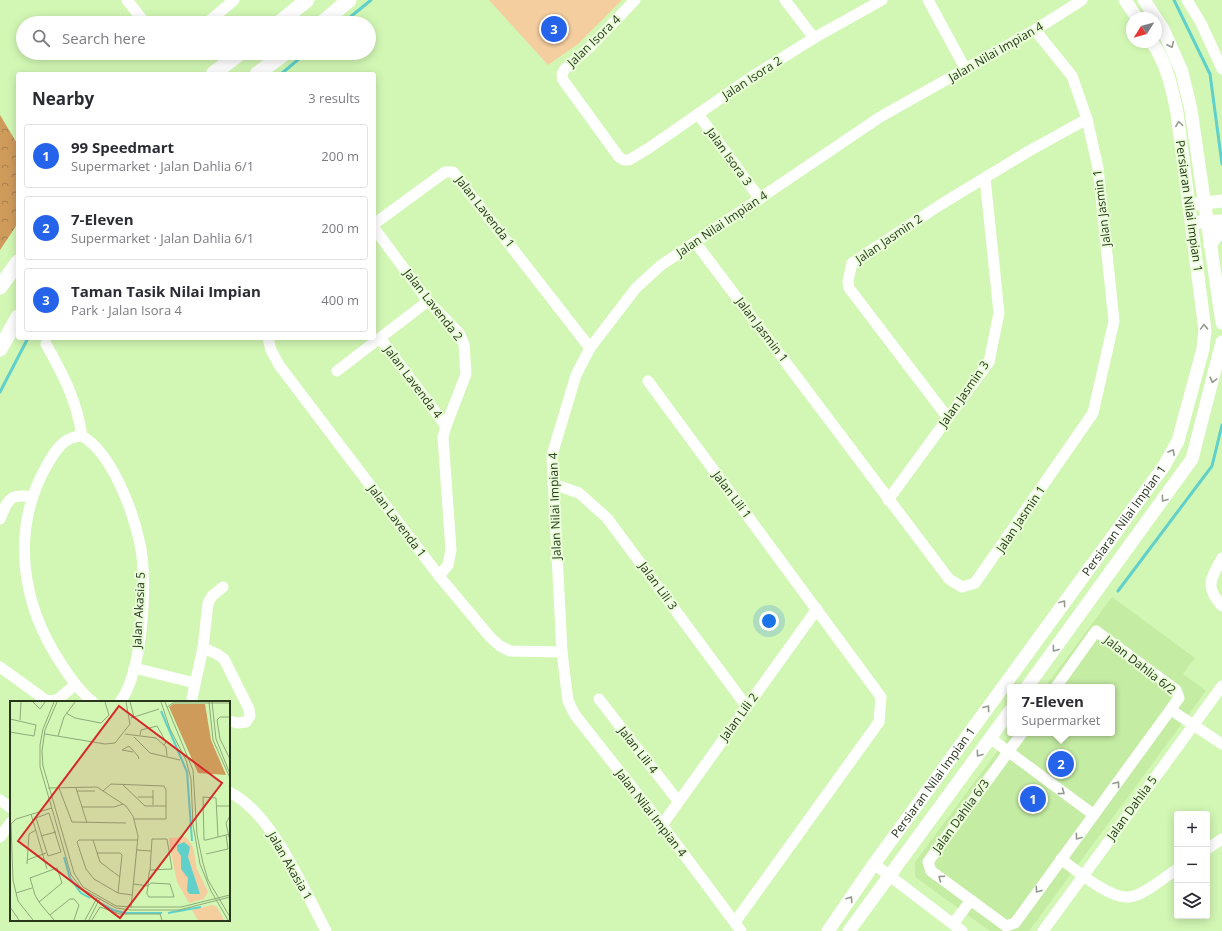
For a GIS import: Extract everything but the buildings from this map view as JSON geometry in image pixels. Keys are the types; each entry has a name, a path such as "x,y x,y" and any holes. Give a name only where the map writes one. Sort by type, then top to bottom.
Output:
{"main road":[{"path":"288,16 307,0"},
{"path":"330,16 349,0"},
{"path":"216,72 231,60"},
{"path":"260,72 276,60"},
{"path":"0,287 16,265"},
{"path":"0,349 16,321"}],"street":[{"path":"127,0 139,16"},
{"path":"215,16 234,0"},
{"name":"Jalan Isora 4","path":"624,160 619,157 563,80 562,75 564,70 590,47 635,0"},
{"path":"785,0 814,38"},
{"name":"Jalan Isora 2","path":"624,160 629,160 649,148 750,78 814,38 882,0"},
{"path":"928,0 966,70"},
{"name":"Jalan Nilai Impian 4","path":"738,927 662,825 571,710 568,701 562,652 552,455 576,375 590,348 636,288 660,266 880,117 966,70 1035,30 1082,0"},
{"path":"1125,0 1133,12"},
{"name":"Persiaran Nilai Impian 1","path":"1144,0 1163,29 1182,72 1191,110 1222,323"},
{"path":"1187,0 1201,23 1222,69"},
{"name":"Jalan Jasmin 1","path":"695,242 949,579 962,588 969,586 980,577 1093,413 1114,321 1098,168 1087,119 1072,76 1035,30"},
{"name":"Persiaran Nilai Impian 1","path":"828,931 874,864 1173,453 1178,441 1203,348 1205,330 1177,113 1170,78 1156,48"},
{"name":"Jalan Isora 3","path":"698,114 760,199"},
{"name":"Jalan Jasmin 2","path":"948,418 849,288 848,281 853,262 1029,151 1087,119"},
{"name":"Jalan Lavenda 1","path":"376,223 445,172 453,172 590,348"},
{"name":"Jalan Jasmin 3","path":"888,500 989,362 999,313 985,178"},
{"path":"1202,183 1211,190 1222,195"},
{"path":"1189,205 1222,201"},
{"path":"1192,222 1222,221"},
{"path":"1210,245 1222,229"},
{"name":"Jalan Lavenda 2","path":"376,231 428,301 459,333 464,344 466,374 443,437 451,550 448,565 439,576"},
{"path":"337,371 428,301"},
{"name":"Jalan Lavenda 4","path":"380,338 446,426"},
{"name":"Jalan Lavenda 1","path":"268,340 271,350 279,365 439,576 479,624 500,646 519,652 562,652"},
{"name":"Persiaran Nilai Impian 1","path":"1029,684 1192,459 1222,342"},
{"path":"46,344 72,393 79,416 82,436 70,438 60,445 37,482 32,497 25,533 25,558 31,602 43,634 75,685 92,701"},
{"name":"Jalan Lili 1","path":"648,381 881,695 880,720 738,927"},
{"name":"Jalan Akasia 5","path":"82,436 96,446 116,479 131,514 140,545 143,582 140,631 134,668 127,691 121,701"},
{"name":"Jalan Lili 3","path":"553,484 579,493 607,518 747,707"},
{"path":"0,519 7,503 13,497 20,495 32,497"},
{"path":"1222,558 1211,578 1210,585 1216,599 1222,606"},
{"path":"193,701 195,683 203,648 208,603 212,596 223,587"},
{"name":"Jalan Lili 2","path":"662,825 817,609"},
{"name":"Jalan Dahlia 6/2","path":"1058,684 1096,631 1176,690 1179,698 1172,710 1061,859"},
{"path":"203,648 224,659 251,713 249,720 246,722 238,723 230,721"},
{"path":"0,667 47,701 57,700 75,685"},
{"path":"134,668 195,683"},
{"name":"Jalan Dahlia 5","path":"1043,931 1222,686"},
{"name":"Jalan Lili 4","path":"599,699 678,801"},
{"path":"1172,710 1222,744"},
{"name":"Persiaran Nilai Impian 1","path":"849,931 1007,715"},
{"path":"1008,752 1020,736"},
{"path":"990,738 1094,815"},
{"name":"Jalan Dahlia 6/3","path":"1008,752 928,862 931,871 1004,924 1012,925 1061,859"},
{"name":"Jalan Akasia 1","path":"230,793 248,805 276,839 326,931"},
{"path":"0,800 10,807"},
{"path":"0,837 10,823"},
{"path":"1210,847 1222,839"},
{"path":"1061,859 1083,876 1113,894 1129,897 1145,890 1174,871"},
{"path":"874,864 962,931"},
{"path":"953,924 971,900"}],"shaded area":[{"path":"489,0 622,0 578,44 548,65"},
{"path":"1112,597 1195,658 1183,674 1206,691 1029,931 990,931 915,877 915,862 1009,736 1115,736 1115,684 1047,684"}],"green space":[{"path":"0,115 16,142 16,226 0,250"}],"waterway":[{"path":"352,16 371,0"},
{"path":"1174,0 1210,74 1222,164"},
{"path":"283,72 298,60"},
{"path":"0,392 27,340"},
{"path":"1118,591 1212,466 1222,425"}],"place":[{"name":"Taman Tasik Nilai Impian","path":"554,29"},
{"name":"7-Eleven","path":"1061,764"},
{"name":"99 Speedmart","path":"1033,799"}]}
